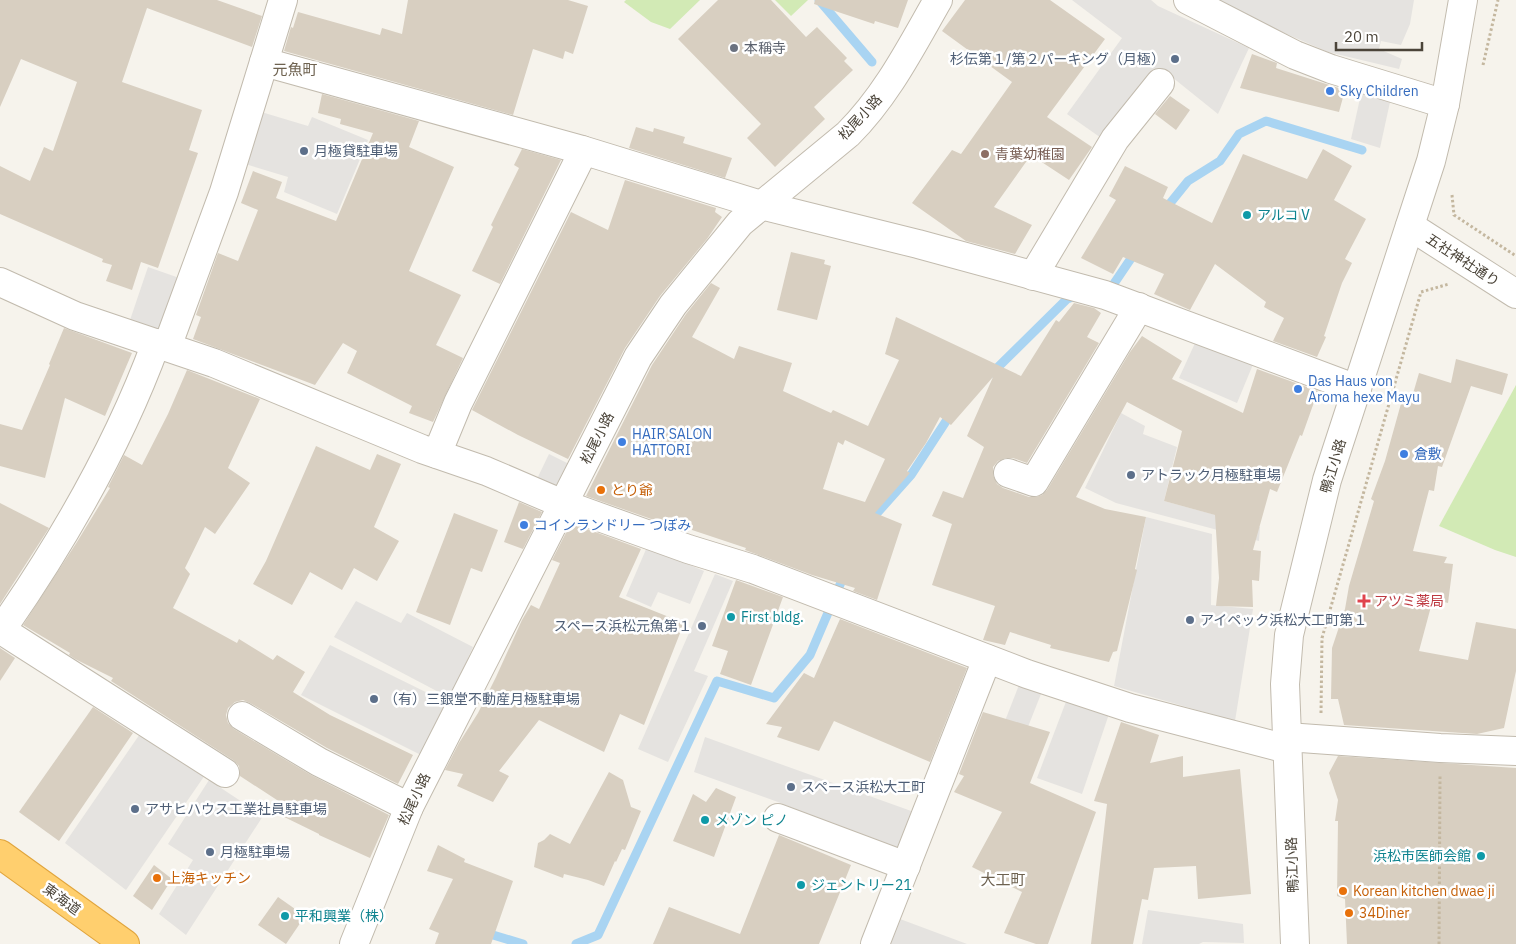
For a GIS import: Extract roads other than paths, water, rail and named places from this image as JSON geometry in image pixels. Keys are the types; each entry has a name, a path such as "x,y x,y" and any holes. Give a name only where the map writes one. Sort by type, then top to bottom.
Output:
{"highway":[{"name":"東海道","path":"0,854 125,944"}],"street":[{"path":"225,773 6,632 2,625 34,582 111,448 161,345 224,192 283,0"},
{"name":"松尾小路","path":"354,944 409,807 638,358 655,330 740,223 848,134 864,118 879,100 891,81 938,0"},
{"path":"1188,0 1296,55 1340,72 1445,104"},
{"name":"鴨江小路","path":"1295,944 1285,684 1289,635 1327,480 1431,161 1445,104 1463,0"},
{"path":"264,62 582,150 761,205 918,244 1105,295 1357,389"},
{"path":"1033,276 1115,139 1160,83"},
{"path":"437,454 458,403 582,150"},
{"name":"五社神社通り","path":"1410,226 1516,294"},
{"path":"0,282 75,316 214,364 437,454 486,471 564,504 688,549 753,570 1027,674 1130,708 1287,749 1287,737 1440,748 1516,750"},
{"path":"1008,473 1034,482 1139,307"},
{"path":"875,944 987,659"},
{"path":"242,716 319,762 409,807"},
{"path":"778,818 906,866"}],"waterway":[{"path":"819,0 872,62"},
{"path":"1163,212 1188,181 1220,161 1239,134 1266,121 1362,150"},
{"path":"1106,287 1111,288 1136,251"},
{"path":"992,373 1067,299 1078,295"},
{"path":"870,521 911,475 952,412"},
{"path":"576,944 598,935 717,681 774,698 810,655 845,573"},
{"path":"493,935 523,944"}],"place":[{"name":"本稱寺","path":"734,48"},
{"name":"杉伝第１/第２パーキング（月極）","path":"1175,59"},
{"name":"Sky Children","path":"1330,91"},
{"name":"月極貸駐車場","path":"304,151"},
{"name":"青葉幼稚園","path":"985,154"},
{"name":"アルコⅤ","path":"1247,215"},
{"name":"Das Haus von Aroma hexe Mayu","path":"1298,389"},
{"name":"HAIR SALON HATTORI","path":"622,442"},
{"name":"倉敷","path":"1404,454"},
{"name":"アトラック月極駐車場","path":"1131,475"},
{"name":"とり爺","path":"601,490"},
{"name":"コインランドリー つぼみ","path":"524,525"},
{"name":"アツミ薬局","path":"1364,601"},
{"name":"First bldg.","path":"731,617"},
{"name":"アイペック浜松大工町第１","path":"1190,620"},
{"name":"スペース浜松元魚第１","path":"702,626"},
{"name":"（有）三銀堂不動産月極駐車場","path":"374,699"},
{"name":"スペース浜松大工町","path":"791,787"},
{"name":"アサヒハウス工業社員駐車場","path":"135,809"},
{"name":"メゾン ピノ","path":"705,820"},
{"name":"月極駐車場","path":"210,852"},
{"name":"浜松市医師会館","path":"1481,856"},
{"name":"上海キッチン","path":"157,878"},
{"name":"ジェントリー21","path":"801,885"},
{"name":"Korean kitchen dwae ji","path":"1343,891"},
{"name":"34Diner","path":"1349,913"},
{"name":"平和興業（株）","path":"285,916"}],"district":[{"name":"元魚町","path":"295,69"},
{"name":"大工町","path":"1003,879"}]}
